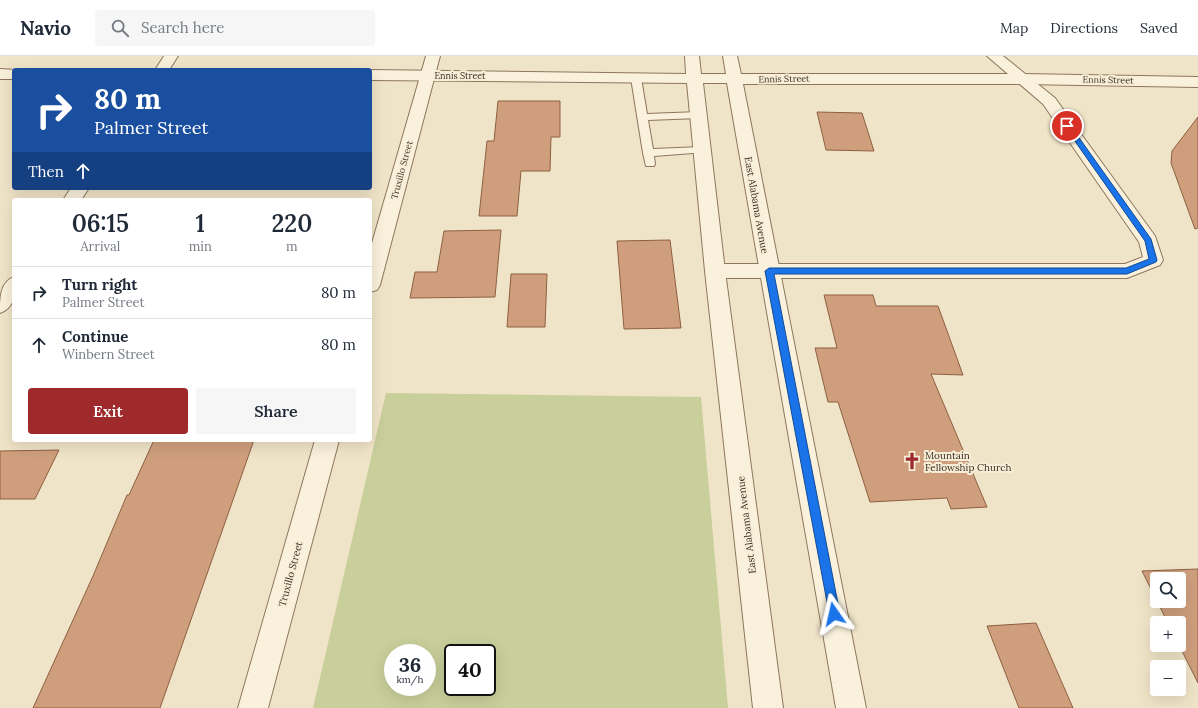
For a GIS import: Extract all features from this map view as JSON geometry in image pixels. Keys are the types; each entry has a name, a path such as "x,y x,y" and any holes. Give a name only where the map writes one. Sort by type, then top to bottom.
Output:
{"street":[{"path":"163,68 171,56"},
{"name":"Truxillo Street","path":"372,278 433,56"},
{"name":"East Alabama Avenue","path":"692,56 715,270 768,708"},
{"name":"East Alabama Avenue","path":"730,56 769,271 852,708"},
{"path":"715,270 1127,271 1153,260 1148,241 1049,100 994,56"},
{"path":"0,74 12,74"},
{"name":"Ennis Street","path":"372,76 734,79 1022,78 1198,82"},
{"path":"0,305 12,287"},
{"name":"Truxillo Street","path":"253,708 326,442"}],"lane":[{"path":"636,78 649,158 702,150"},
{"path":"642,117 699,115"}],"green space":[{"path":"386,393 701,397 728,708 313,708"}],"building":[{"path":"498,101 560,101 560,137 551,137 550,171 521,171 517,216 479,216 487,141 494,141"},
{"path":"817,112 862,113 874,151 826,150"},
{"path":"1198,117 1198,228 1195,229 1171,163 1172,151"},
{"path":"501,230 495,297 410,298 415,272 437,272 444,231"},
{"path":"670,240 681,328 624,329 617,241"},
{"path":"511,274 547,274 545,327 507,327"},
{"path":"824,295 873,295 876,306 938,306 963,375 931,374 987,507 951,509 947,498 870,502 838,402 828,402 815,348 837,348"},
{"path":"153,442 253,442 160,708 33,708 93,576 127,495 129,495"},
{"path":"59,450 35,499 0,499 0,451"},
{"path":"1198,569 1198,683 1182,652 1186,652 1186,616 1164,616 1160,608 1186,608 1186,572 1150,572 1150,587 1142,571"},
{"path":"1036,623 1073,708 1019,708 987,626"}],"place":[{"name":"Mountain Fellowship Church","path":"912,461"}],"route":[{"path":"834,614 769,271 1127,271 1153,260 1148,241 1067,126"}]}
